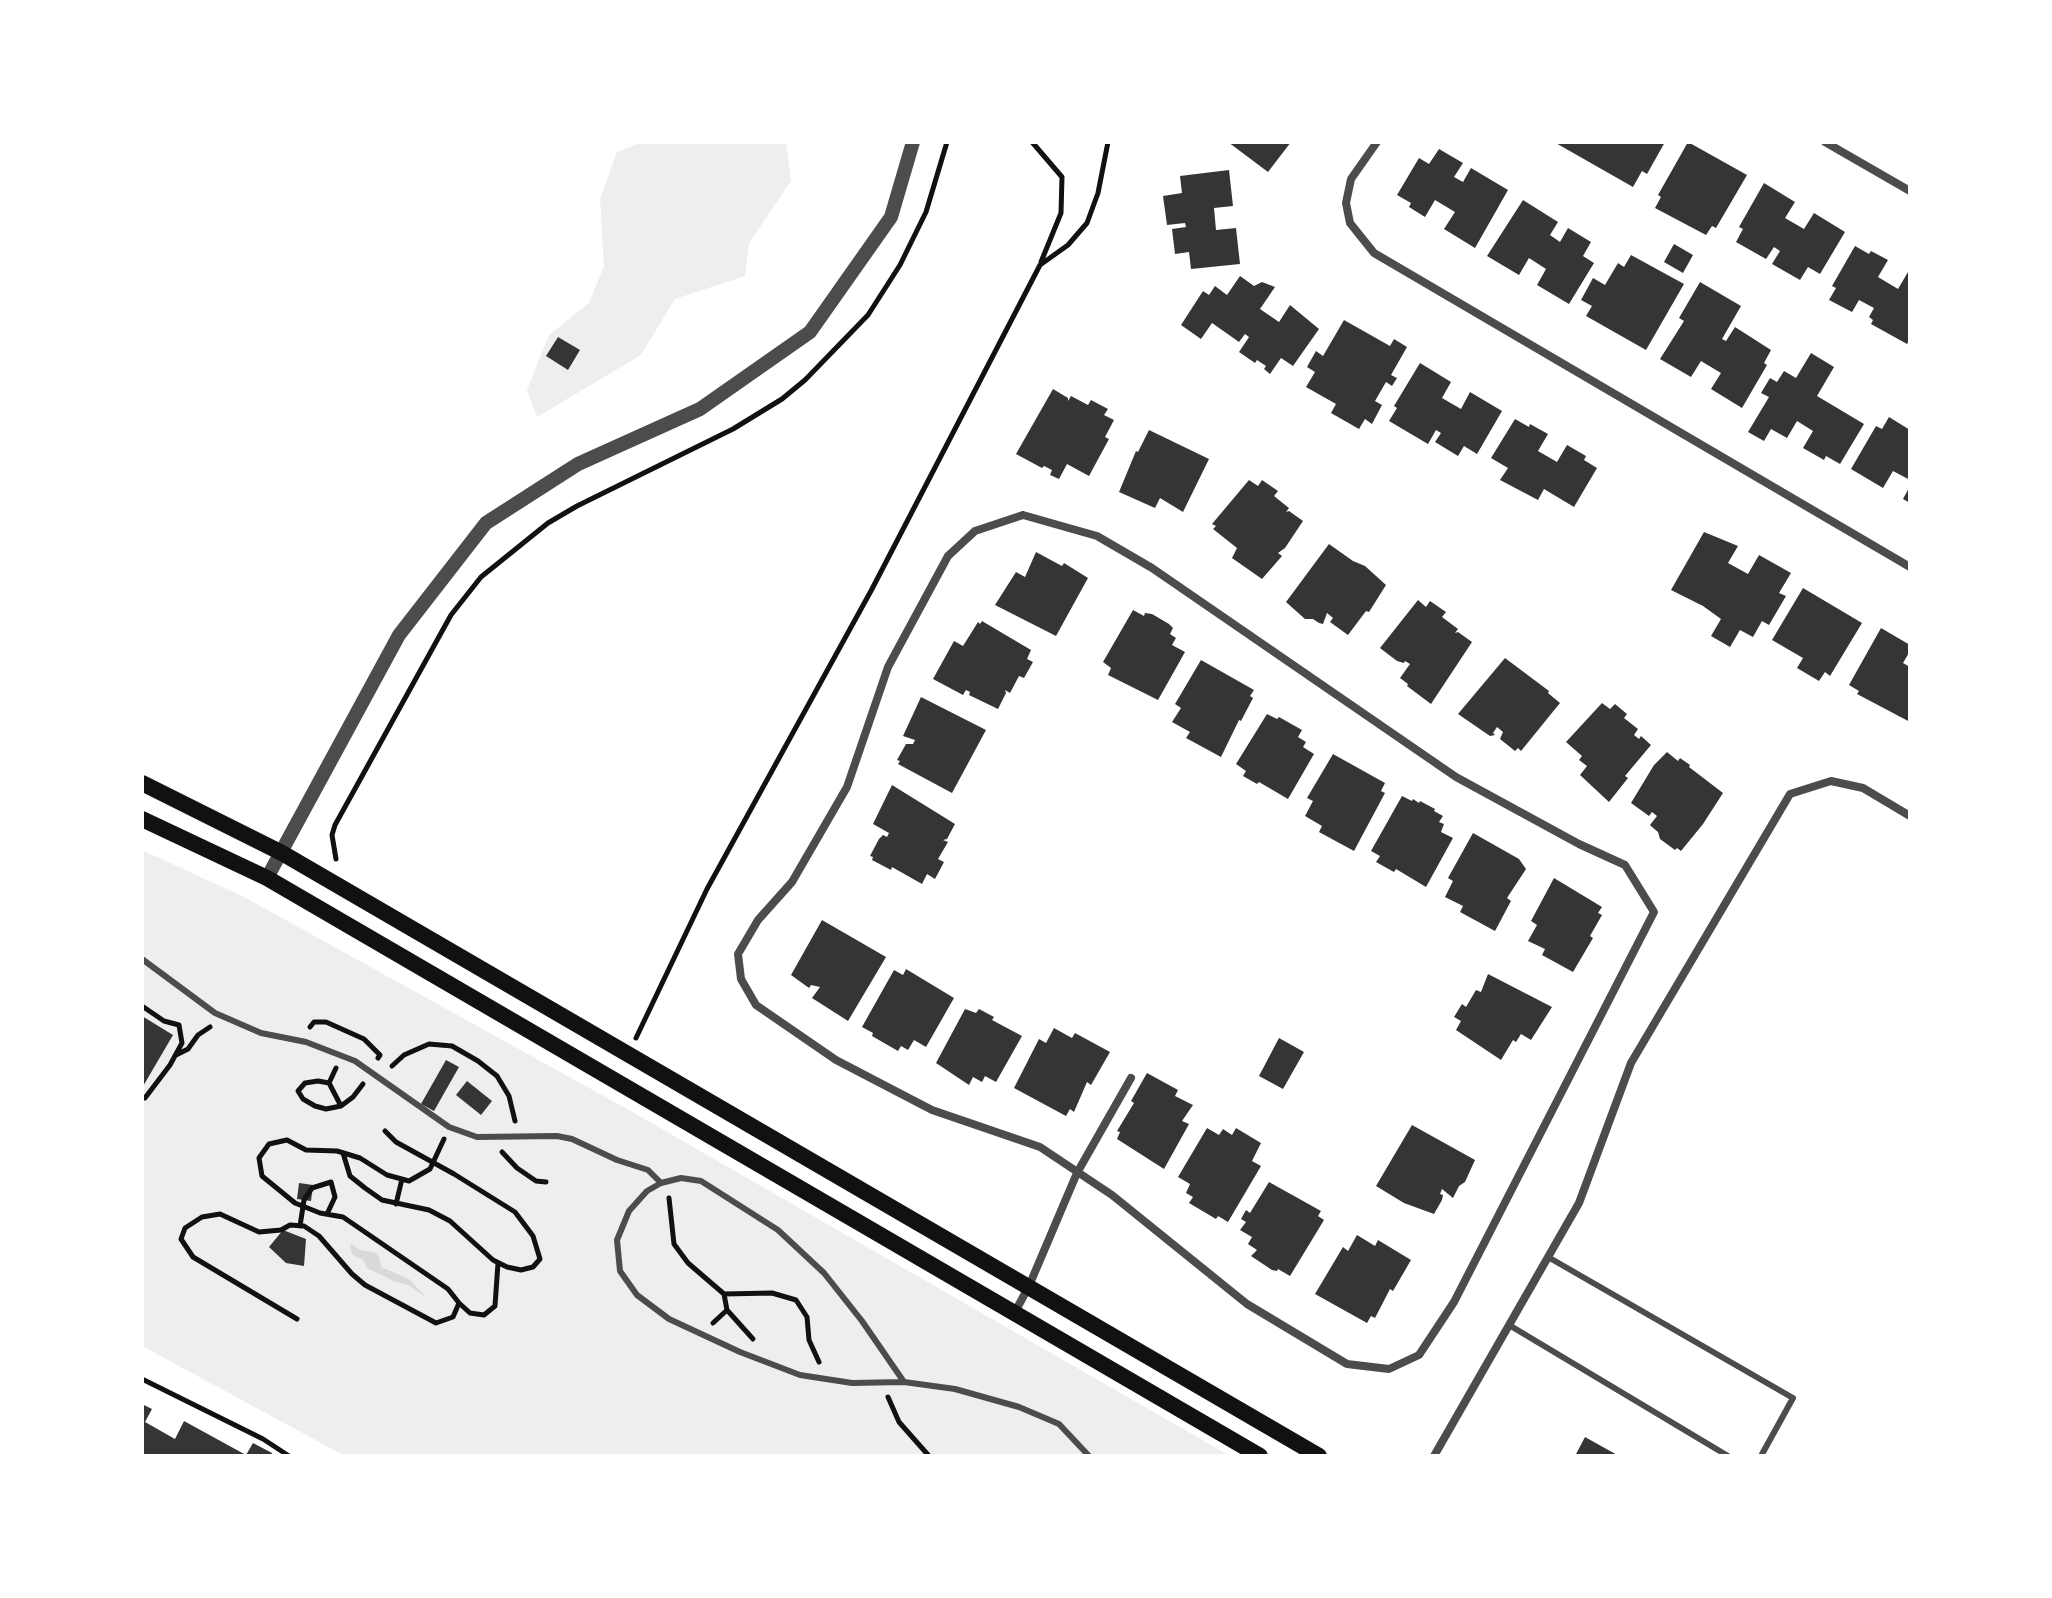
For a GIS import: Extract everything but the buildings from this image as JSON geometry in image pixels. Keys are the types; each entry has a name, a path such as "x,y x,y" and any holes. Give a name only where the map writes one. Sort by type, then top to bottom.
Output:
{"main road":[{"path":"142,783 282,853 1319,1456"},
{"path":"142,819 267,878 1260,1456"}],"street":[{"path":"267,878 399,635 486,523 578,464 700,409 810,332 891,217 913,142"},
{"path":"1377,142 1351,179 1346,203 1350,223 1374,253 1910,567"},
{"path":"1825,142 1910,191"},
{"path":"1023,515 1097,536 1152,568 1456,777 1579,844 1625,865 1654,912 1454,1302 1419,1355 1389,1369 1347,1364 1247,1304 1112,1195 1077,1173 1040,1147 932,1110 836,1060 756,1005 741,979 738,954 758,920 792,882 847,787 888,667 948,556 975,531 1023,515"},
{"path":"1434,1456 1579,1203 1631,1063 1790,794 1831,781 1863,788 1910,816"},
{"path":"1015,1312 1077,1173 1131,1078"}],"lane":[{"path":"142,959 215,1013 261,1033 306,1042 355,1061 449,1127 477,1137 557,1136 572,1139 617,1160 648,1170 661,1183"},
{"path":"904,1382 824,1273 778,1230 701,1181 681,1178 661,1183 647,1191 629,1211 617,1240 620,1271 637,1295 669,1319 800,1375 852,1383 904,1382 955,1389 1019,1407 1059,1424 1089,1456"},
{"path":"1548,1257 1793,1398 1761,1456"},
{"path":"1509,1325 1728,1456"}],"path":[{"path":"335,825 445,625 481,577 524,540 577,506 733,429 782,399 868,315 914,240 926,212 947,142"},
{"path":"628,1053 707,889 887,561 1040,265 1061,213 1062,177 1032,142"},
{"path":"1040,265 1068,245 1087,223 1098,193 1105,143"},
{"path":"142,1006 164,1021 179,1025 182,1043 145,1098"},
{"path":"175,1055 188,1049 198,1035 226,1018"},
{"path":"380,1078 404,1055 416,1049 429,1044 452,1046 497,1076 509,1096 517,1137"},
{"path":"329,1083 341,1106"},
{"path":"449,1127 430,1169 409,1181 387,1175 360,1158 306,1150 287,1140 269,1144 259,1158 262,1176 295,1203 343,1217 448,1289 470,1313 484,1315 495,1306 498,1263"},
{"path":"342,1153 350,1176 382,1200 429,1210 450,1221 498,1263 521,1270 533,1267 540,1259 528,1227 515,1212 396,1142 385,1131"},
{"path":"488,1137 517,1168 536,1181 546,1182"},
{"path":"396,1204 402,1179"},
{"path":"300,1226 304,1200 312,1188 331,1182 335,1197 327,1214"},
{"path":"661,1183 669,1198 674,1244 688,1263 724,1294 727,1310 752,1338 761,1360"},
{"path":"297,1319 193,1257 181,1239 185,1228 202,1217 220,1214 259,1232 281,1230 290,1225 300,1226 319,1236 365,1285 421,1316 436,1323 453,1317 459,1303"},
{"path":"724,1294 772,1293 796,1300 807,1317 809,1340 828,1379"},
{"path":"142,1379 263,1439 289,1456"},
{"path":"881,1382 899,1422 929,1456"}],"shaded area":[{"path":"642,142 786,142 791,181 749,243 745,276 675,299 641,355 537,417 527,390 549,335 589,303 604,266 600,199 617,152"},
{"path":"142,850 244,897 629,1110 1230,1456 345,1456 142,1346"},
{"path":"351,1244 360,1250 374,1252 379,1257 381,1267 409,1279 426,1297 408,1285 367,1268 363,1260 353,1255"}]}
